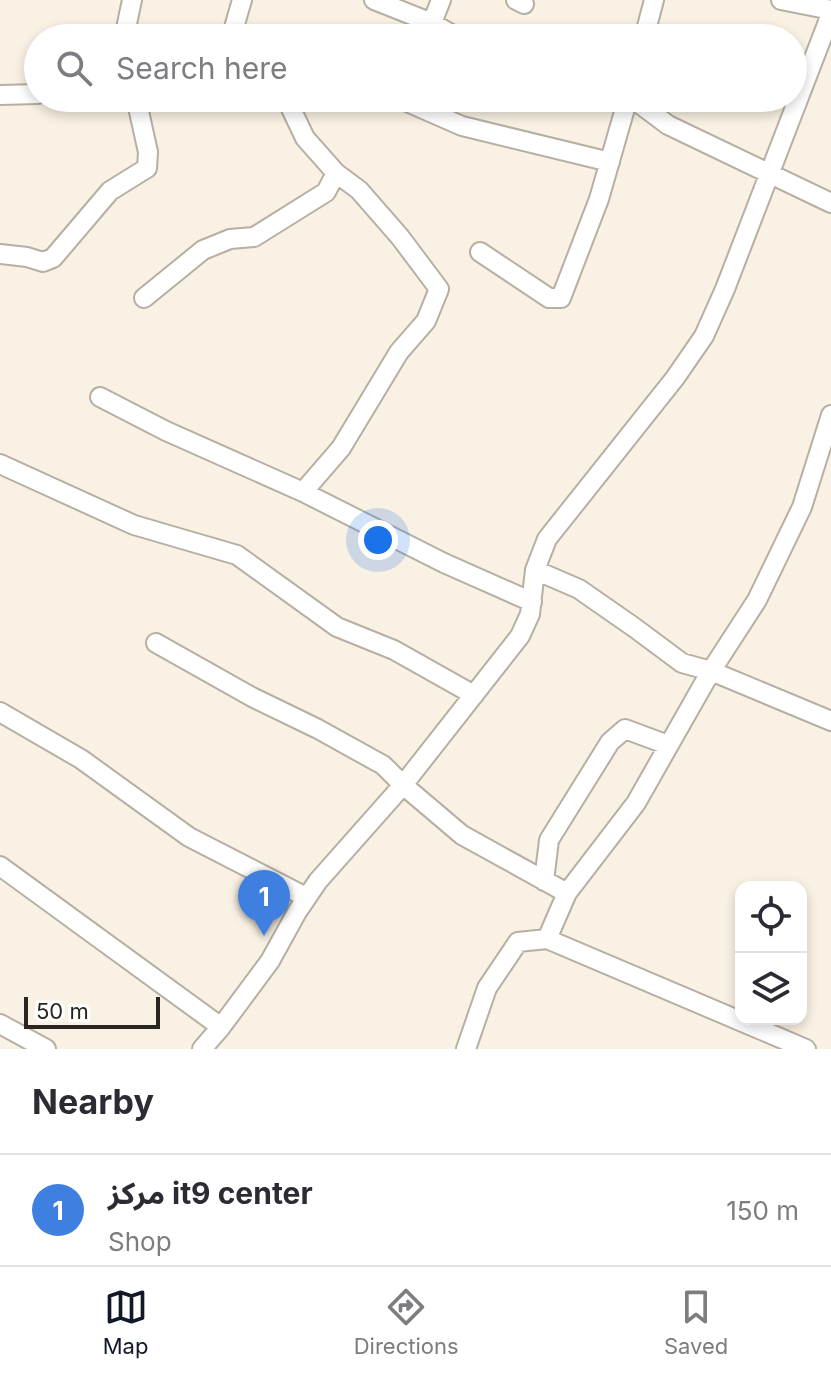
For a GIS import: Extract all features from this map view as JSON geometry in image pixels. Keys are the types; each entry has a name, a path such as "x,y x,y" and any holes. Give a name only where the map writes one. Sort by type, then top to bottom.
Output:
{"street":[{"path":"127,24 132,0"},
{"path":"235,24 242,0"},
{"path":"374,0 417,24"},
{"path":"432,24 441,0"},
{"path":"648,24 654,0"},
{"path":"781,0 831,12 807,76"},
{"path":"0,95 24,94"},
{"path":"0,254 43,262 53,258 110,191 147,168 148,152 139,112"},
{"path":"293,112 305,138 336,173 359,190 439,289 426,321 399,352 341,448 303,492"},
{"path":"430,112 462,126 610,162"},
{"path":"480,252 549,298 561,298 599,199 626,112"},
{"path":"650,112 668,125 831,203"},
{"path":"202,1049 270,961 318,881 403,785 520,636 530,614 535,570 547,539 675,378 704,336 793,112"},
{"path":"144,298 203,250 230,239 254,237 326,192 336,173"},
{"path":"100,397 166,431 303,492 444,563 532,602"},
{"path":"547,939 567,893 636,803 711,671 757,600 802,507 831,415"},
{"path":"0,464 134,525 237,555 337,627 394,650 474,695"},
{"path":"535,570 579,589 682,663 829,715"},
{"path":"156,643 383,765 462,835 567,893"},
{"path":"0,712 81,759 189,837 306,897"},
{"path":"544,881 549,840 610,742 625,729 668,745"},
{"path":"0,866 221,1027"},
{"path":"466,1049 487,988 518,942 547,939 806,1049"},
{"path":"0,1024 46,1049"}],"place":[{"name":"مركز it9 center","path":"264,936"}]}
